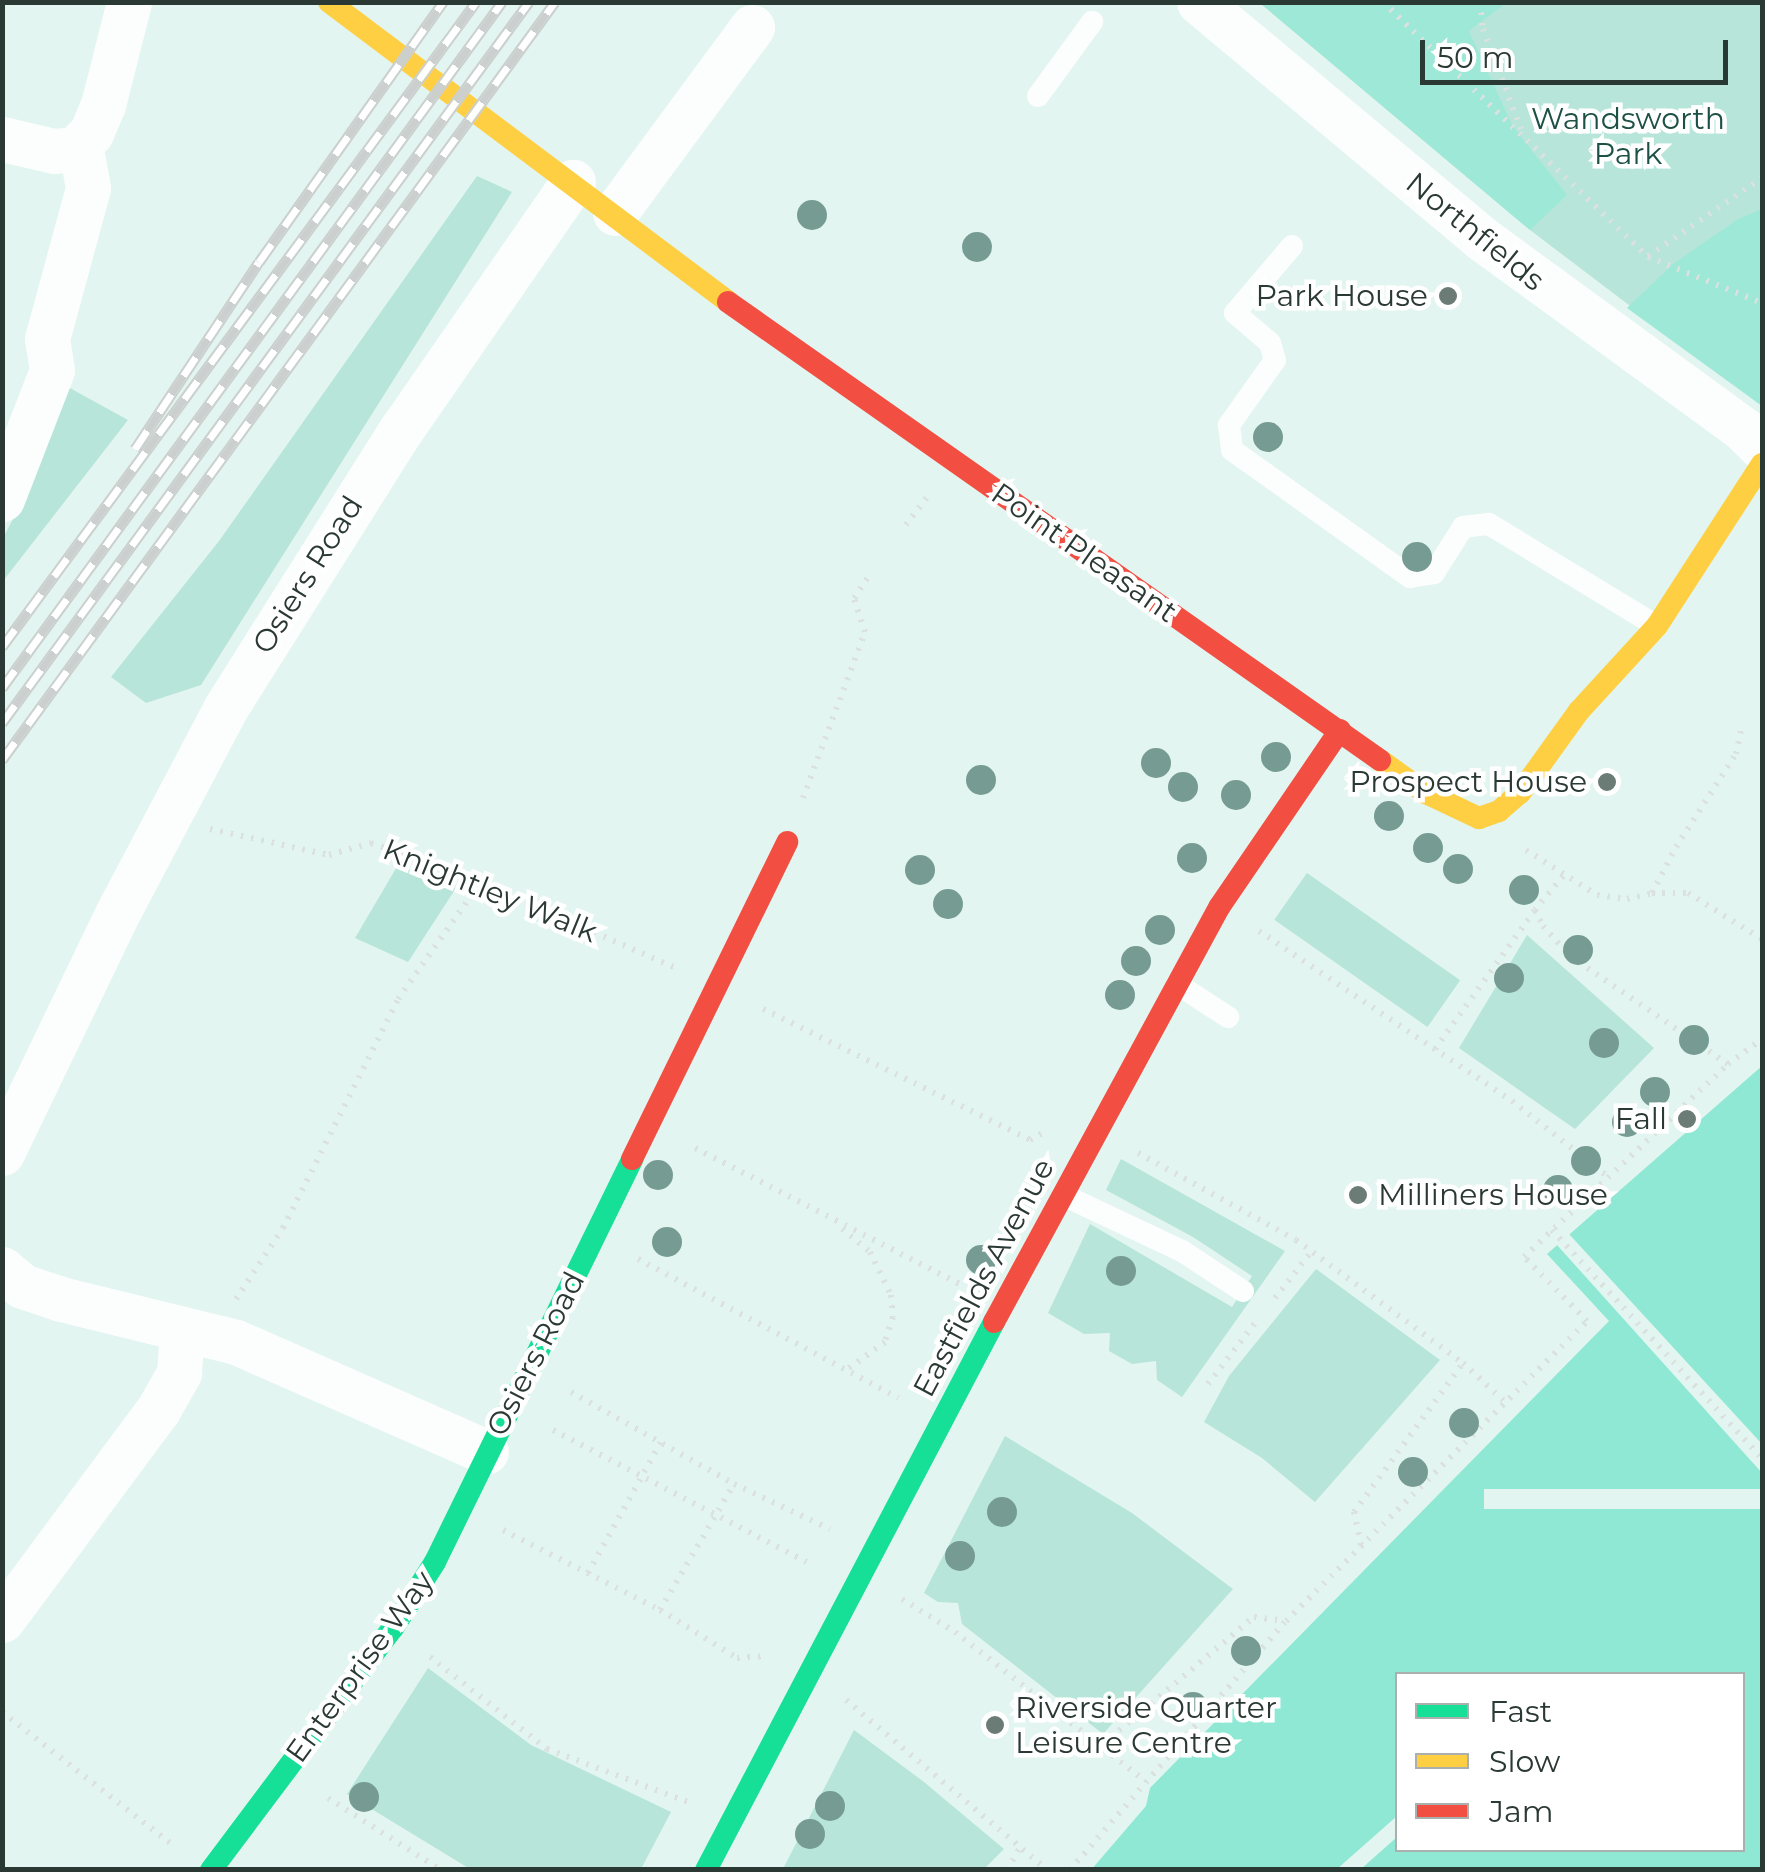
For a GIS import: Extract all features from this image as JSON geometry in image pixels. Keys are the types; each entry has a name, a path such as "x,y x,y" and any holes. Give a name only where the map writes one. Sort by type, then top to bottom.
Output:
{"street":[{"path":"2,138 54,151 74,149 91,133 97,75 129,2"},
{"name":"Point Pleasant","path":"330,2 744,313 1426,793 1479,818"},
{"name":"Northfields","path":"1199,2 1481,238 1762,447"},
{"path":"615,213 752,26"},
{"path":"2,499 52,370 47,339 88,188 83,160 74,149"},
{"name":"Osiers Road","path":"2,1153 166,818 225,709 369,479 573,182"},
{"path":"1479,818 1498,811 1520,793 1580,710 1657,626 1762,464"},
{"name":"Eastfields Avenue","path":"706,1870 854,1586 1220,906 1340,730"},
{"name":"Osiers Road","path":"2,1269 22,1286 35,1291 236,1342 486,1452 644,1140 787,842"},
{"path":"2,1620 158,1410 179,1373 182,1330"},
{"name":"Enterprise Way","path":"211,1870 393,1628 435,1562 486,1452"}],"lane":[{"path":"1038,96 1092,22"},
{"path":"1292,246 1235,314 1270,344 1275,360 1229,425 1232,450 1410,577 1434,572 1463,527 1490,524 1657,626"},
{"path":"1177,984 1228,1017"},
{"path":"1063,1195 1182,1251 1243,1291"}],"path":[{"path":"1383,2 1648,256 1762,303"},
{"path":"1480,2 1483,30 1523,134"},
{"path":"1648,256 1762,178"},
{"path":"787,842 865,632 854,598 868,578"},
{"path":"1652,893 1676,847 1736,754 1742,726"},
{"name":"Knightley Walk","path":"166,818 329,854 371,843 480,882 692,975"},
{"path":"1479,818 1597,895 1627,899 1652,893 1688,893 1762,939"},
{"path":"1435,1049 1534,910 1563,876"},
{"path":"233,1305 283,1228 398,999 480,882"},
{"path":"1220,906 1512,1101 1610,1178"},
{"path":"1534,910 1570,956 1728,1064"},
{"path":"762,1009 1030,1140 1056,1126"},
{"path":"1070,1870 1144,1780 1286,1622 1587,1321 1524,1257 1728,1064 1762,1039"},
{"path":"1124,1145 1296,1240 1462,1362 1504,1401"},
{"path":"695,1148 970,1290"},
{"path":"833,1222 870,1252 891,1295 893,1316 885,1342 845,1372"},
{"path":"1552,1230 1762,1458"},
{"path":"638,1259 904,1401"},
{"path":"1362,1545 1354,1512 1462,1362"},
{"path":"562,1387 734,1484 835,1532"},
{"path":"542,1425 854,1586"},
{"path":"588,1573 661,1442"},
{"path":"660,1610 734,1484"},
{"path":"492,1524 660,1610 737,1658 769,1655"},
{"path":"896,1595 955,1632 1103,1744 1144,1780"},
{"path":"1103,1744 1254,1618 1286,1622"},
{"path":"423,1652 546,1748 692,1804"},
{"path":"841,1696 1047,1870"},
{"path":"2,1712 186,1855"},
{"path":"328,1798 441,1870"},
{"path":"1007,1870 1021,1846"}],"green space":[{"name":"Wandsworth Park","path":"1260,3 1762,3 1762,406 1530,230"},
{"path":"477,176 512,192 201,685 146,703 111,677 219,541"},
{"path":"57,381 128,420 3,581 3,538 13,519"},
{"path":"398,865 456,888 408,962 355,938"},
{"path":"1307,873 1460,980 1427,1027 1274,920"},
{"path":"1527,935 1654,1048 1575,1129 1459,1048"},
{"path":"1121,1159 1285,1251 1182,1397 1157,1380 1156,1361 1132,1364 1109,1351 1110,1333 1084,1334 1048,1313 1090,1224 1232,1307 1252,1276 1193,1237 1106,1190"},
{"path":"1316,1269 1440,1360 1315,1502 1262,1458 1204,1422 1229,1376"},
{"path":"1005,1436 1132,1513 1233,1589 1103,1734 962,1624 958,1603 938,1602 924,1593"},
{"path":"428,1668 531,1745 671,1812 641,1869 470,1869 347,1794"},
{"path":"854,1730 1004,1849 984,1869 783,1869"}],"shaded area":[{"path":"1260,3 1506,3 1469,31 1513,127 1567,195 1530,230"},
{"path":"1762,209 1762,406 1627,308 1673,264 1738,219"},
{"path":"1762,1066 1762,1869 1091,1870 1146,1806 1150,1788 1609,1321 1547,1254"}],"pier":[{"path":"1569,1234 1762,1444 1762,1473 1557,1245"},
{"path":"1484,1489 1762,1489 1762,1509 1484,1509"},
{"path":"1395,1818 1395,1839 1361,1869 1337,1869"}],"railway":[{"path":"135,449 259,262 443,2"},
{"path":"2,647 476,2"},
{"path":"2,688 502,2"},
{"path":"2,723 529,2"},
{"path":"2,760 555,2"}],"traffic: fast":[{"path":"211,1870 393,1628 435,1562 632,1159"},
{"path":"706,1870 994,1322"}],"traffic: slow":[{"path":"329,2 728,302"},
{"path":"1380,760 1426,793 1479,818 1499,811 1520,793 1579,711 1657,626 1762,464"}],"traffic: jam":[{"path":"728,302 1380,760"},
{"path":"994,1322 1220,906 1340,730"},
{"path":"632,1159 787,842"}],"place":[{"name":"Park House","path":"1448,296"},
{"name":"Prospect House","path":"1607,782"},
{"name":"Fall","path":"1687,1119"},
{"name":"Milliners House","path":"1358,1195"},
{"name":"Riverside Quarter Leisure Centre","path":"995,1725"}]}
